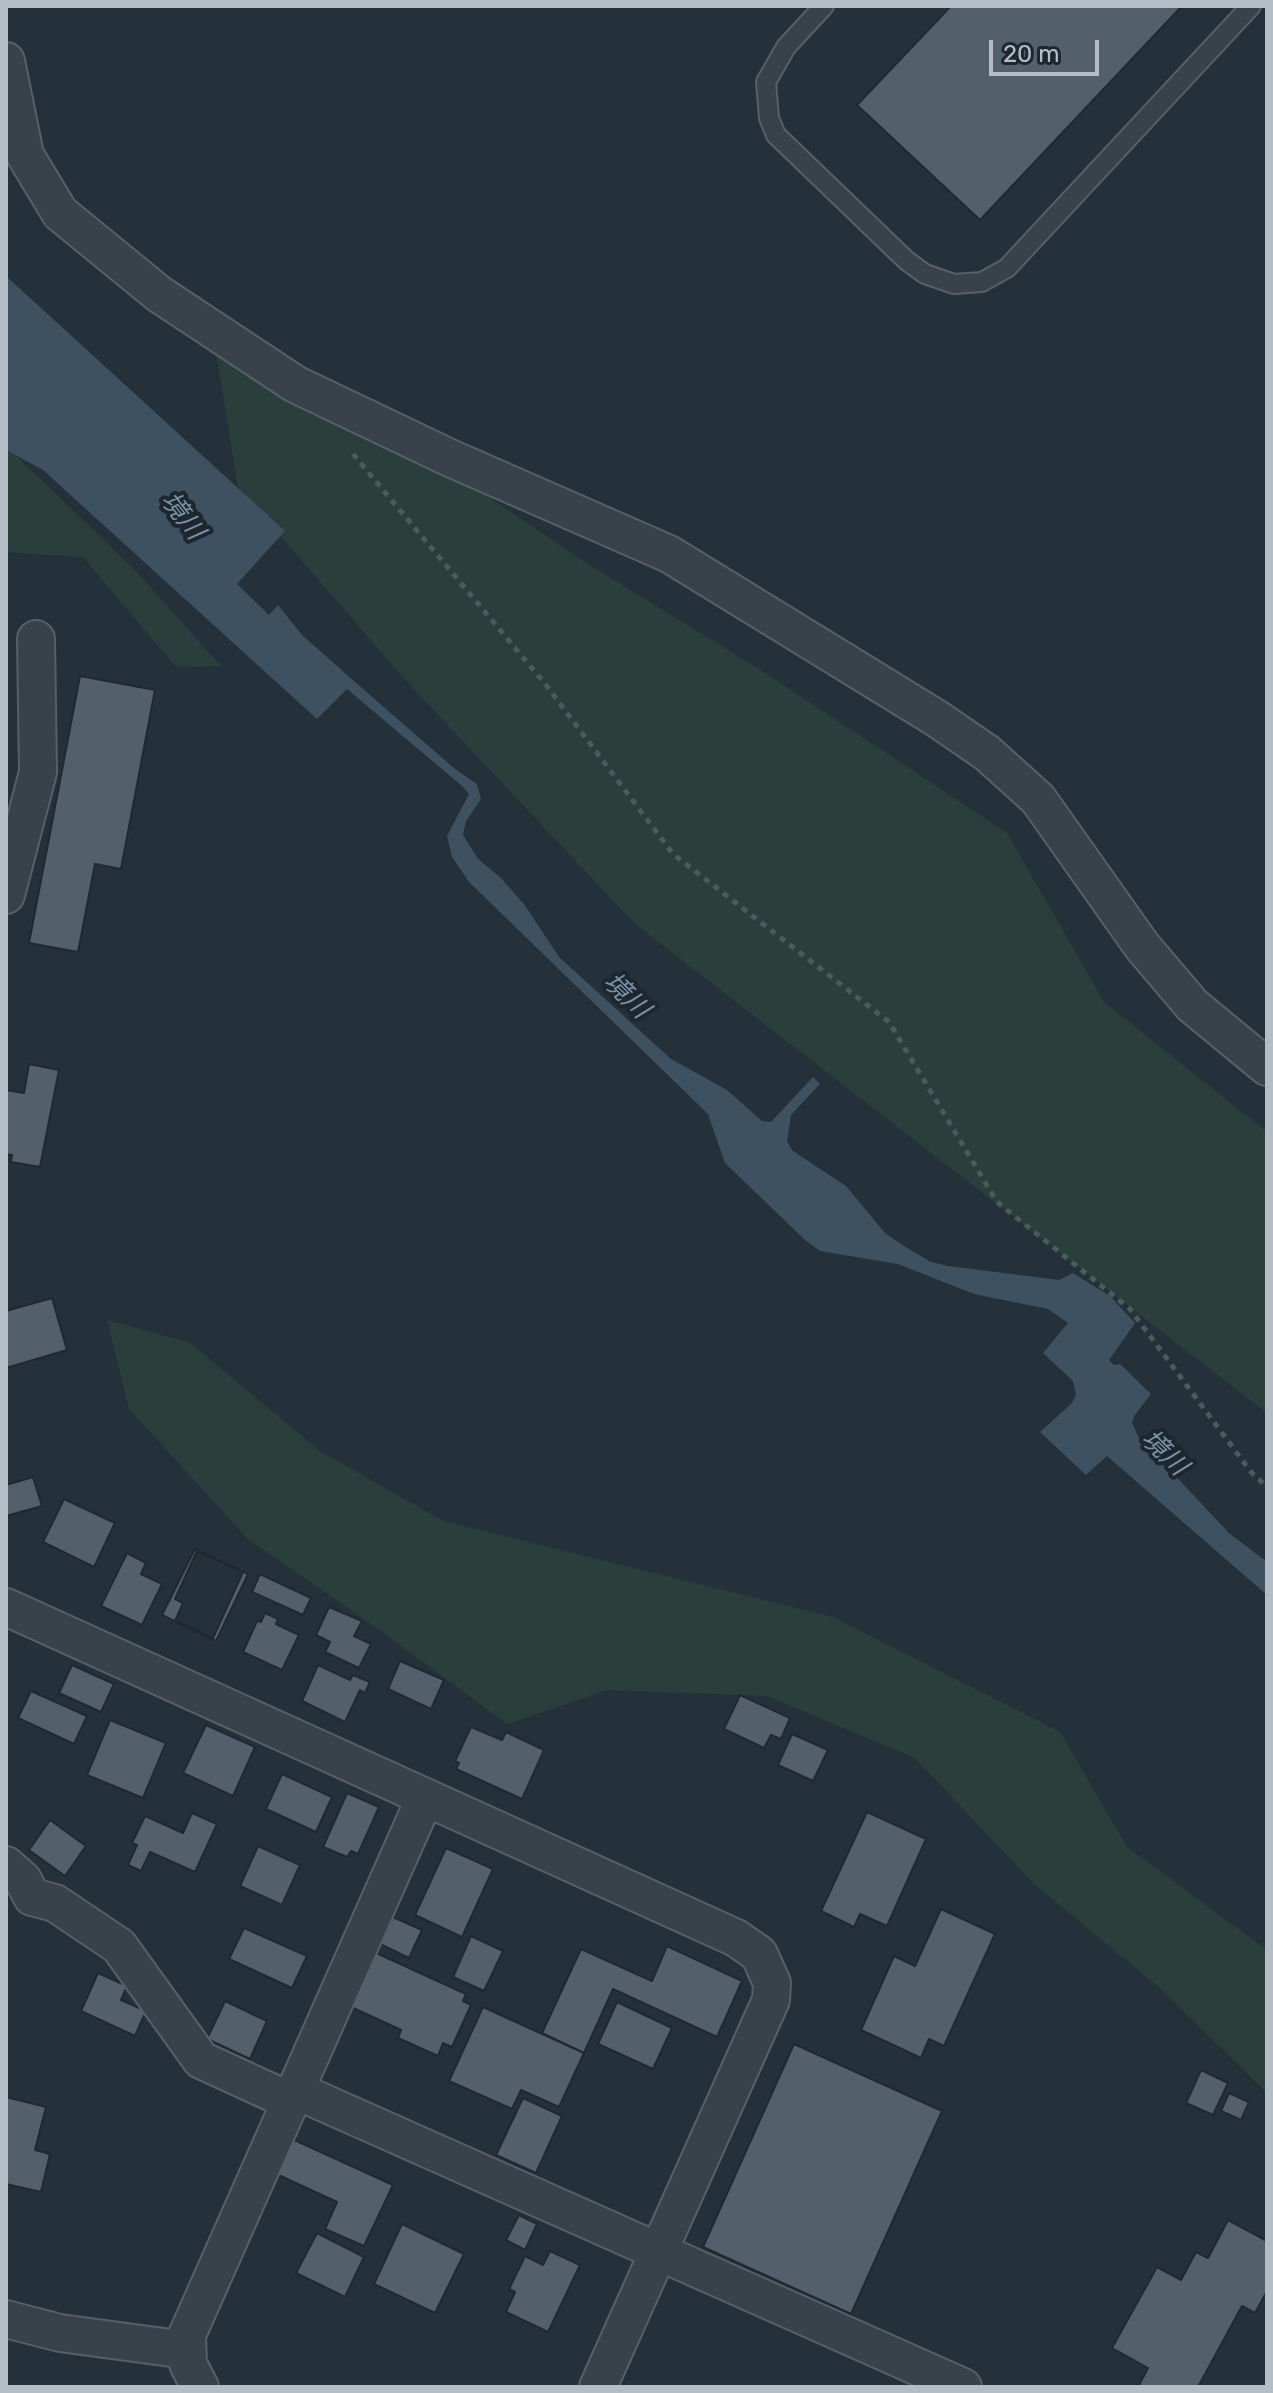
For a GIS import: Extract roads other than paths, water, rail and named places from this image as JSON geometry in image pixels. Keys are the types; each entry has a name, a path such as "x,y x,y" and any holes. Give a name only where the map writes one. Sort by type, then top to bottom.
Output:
{"street":[{"path":"6,61 25,155 60,213 159,294 295,384 450,458 669,554 923,710 987,753 1038,799 1142,946 1192,1005 1267,1067"},
{"path":"6,895 38,772 36,639"},
{"path":"6,1607 424,1800 736,1938 759,1954 772,1983 771,2000 598,2387"},
{"path":"200,2387 193,2377 186,2350 187,2335 424,1800"},
{"path":"6,1865 23,1880 19,1905 55,1903 119,1946 201,2060 659,2251 963,2387"},
{"path":"6,2319 60,2333 186,2350"}],"lane":[{"path":"824,6 786,47 766,82 769,118 776,135 907,261 925,274 954,284 982,282 1007,268 1251,6"}],"water":[{"name":"境川","path":"6,276 285,531 237,584 269,615 278,605 302,635 455,769 477,784 481,799 466,821 463,835 478,859 501,878 524,904 559,957 671,1059 727,1090 762,1121 771,1122 813,1077 820,1084 791,1115 787,1142 793,1151 846,1186 885,1233 907,1248 931,1262 948,1266 1059,1280 1073,1273 1110,1296 1135,1323 1109,1360 1114,1365 1120,1364 1151,1394 1134,1416 1132,1423 1138,1436 1229,1533 1267,1562 1267,1595 1107,1456 1086,1475 1040,1432 1072,1403 1076,1395 1073,1381 1043,1353 1068,1323 1048,1309 974,1294 898,1264 820,1251 805,1240 725,1163 708,1114 469,882 452,857 447,836 469,794 462,786 347,689 317,719 43,470 6,450"}]}
